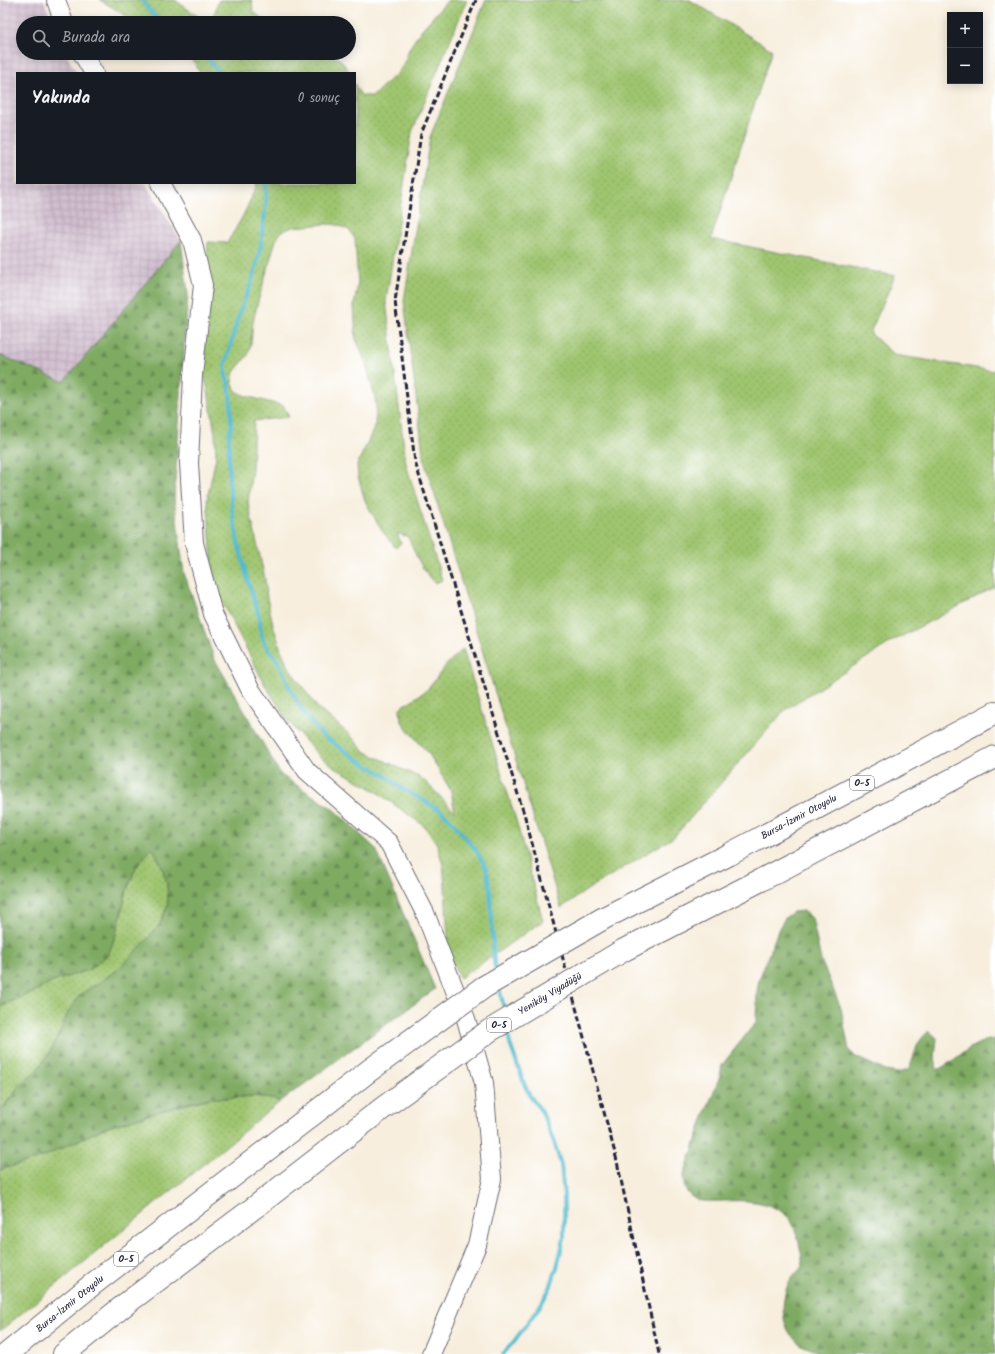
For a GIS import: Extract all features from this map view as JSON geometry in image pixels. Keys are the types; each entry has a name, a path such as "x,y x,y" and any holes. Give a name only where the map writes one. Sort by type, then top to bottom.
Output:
{"highway":[{"name":"Bursa-İzmir Otoyolu","path":"7,1354 93,1284 370,1070 484,987 604,918 730,854 995,713"},
{"name":"O-5","path":"926,794 995,757"},
{"path":"926,794 995,762"},
{"name":"Yeniköy Viyadüğü","path":"64,1354 127,1303 383,1108 489,1031 624,950 926,794"}],"street":[{"path":"56,0 62,16"},
{"path":"86,60 93,72"},
{"path":"162,184 192,240 203,285 193,375 190,463 194,543 213,614 250,689 307,771 389,843 425,913 466,1019 484,1083 492,1179 477,1245 431,1354"}],"shaded area":[{"path":"0,0 44,0 50,16 16,16 16,60 69,60 76,72 16,72 16,184 146,184 181,240 64,382 0,355"}],"green space":[{"path":"100,0 175,0 197,16 126,16"},
{"path":"219,0 252,0 253,11 259,16 213,16"},
{"path":"448,0 467,0 412,132 386,301 406,464 442,580 435,584 430,579 419,562 408,537 397,533 401,543 396,548 382,531 365,501 358,476 357,465 375,426 376,405 365,361 356,339 354,305 358,283 355,239 349,230 338,225 327,224 294,227 282,231 276,240 259,298 253,322 251,344 248,355 234,372 232,382 236,391 246,396 284,406 289,417 254,421 252,469 248,503 274,628 281,650 290,669 317,707 350,735 364,751 423,779 455,812 451,791 429,754 401,720 400,708 427,690 447,664 463,649 516,820 543,921 460,978 449,958 443,865 437,844 424,826 374,790 334,767 318,755 288,721 265,685 214,586 207,499 216,457 215,434 203,371 208,242 227,243 243,216 256,184 356,184 356,88 362,96 373,96 396,75 402,67 410,47 422,29"},
{"path":"486,0 690,0 772,50 711,239 895,276 870,333 894,355 995,371 995,587 891,642 785,710 674,837 590,888 561,908 424,460 404,301 430,137"},
{"path":"191,60 341,60 349,72 200,72"},
{"path":"181,240 188,294 174,498 184,573 214,658 281,775 332,808 376,849 435,989 281,1101 256,1096 207,1099 187,1103 102,1129 43,1157 0,1170 0,1112 20,1084 36,1071 49,1054 68,1012 80,995 116,971 147,940 160,924 168,904 167,883 161,864 152,847 136,867 127,890 116,934 108,955 90,969 50,983 0,1008 0,355 64,382"},
{"path":"152,847 161,864 167,883 168,904 160,924 147,940 116,971 80,995 49,1054 36,1071 20,1084 0,1112 0,1008 50,983 69,976 108,955 116,934 127,890 136,867"},
{"path":"804,911 812,918 821,960 841,1008 849,1050 856,1057 886,1071 897,1073 908,1070 920,1040 929,1031 937,1038 935,1058 937,1070 979,1043 986,1040 995,1039 995,1354 821,1354 804,1346 793,1337 785,1323 783,1306 786,1290 789,1282 803,1265 798,1239 787,1216 772,1207 756,1202 702,1201 692,1197 685,1189 683,1178 706,1111 720,1076 722,1065 756,1022 759,979 779,928 785,918 793,912"},
{"path":"256,1096 281,1101 0,1331 0,1170 43,1157 102,1129 145,1115 207,1099"}],"waterway":[{"path":"141,0 155,16"},
{"path":"209,60 218,72"},
{"path":"266,184 266,203 257,263 251,284 239,314 225,365 231,407 229,479 232,509 238,543 259,616 262,637 266,646 279,663 302,711 323,736 366,765 383,774 400,787 441,811 449,818 476,850 486,868 490,889 494,962 496,972"},
{"path":"499,986 505,1013"},
{"path":"503,1354 540,1306 550,1288 564,1238 564,1196 561,1165 542,1112 530,1096 525,1086 510,1044 507,1028"}],"railway":[{"path":"476,0 421,134 395,301 415,462 525,817 616,1157 659,1354"}]}
